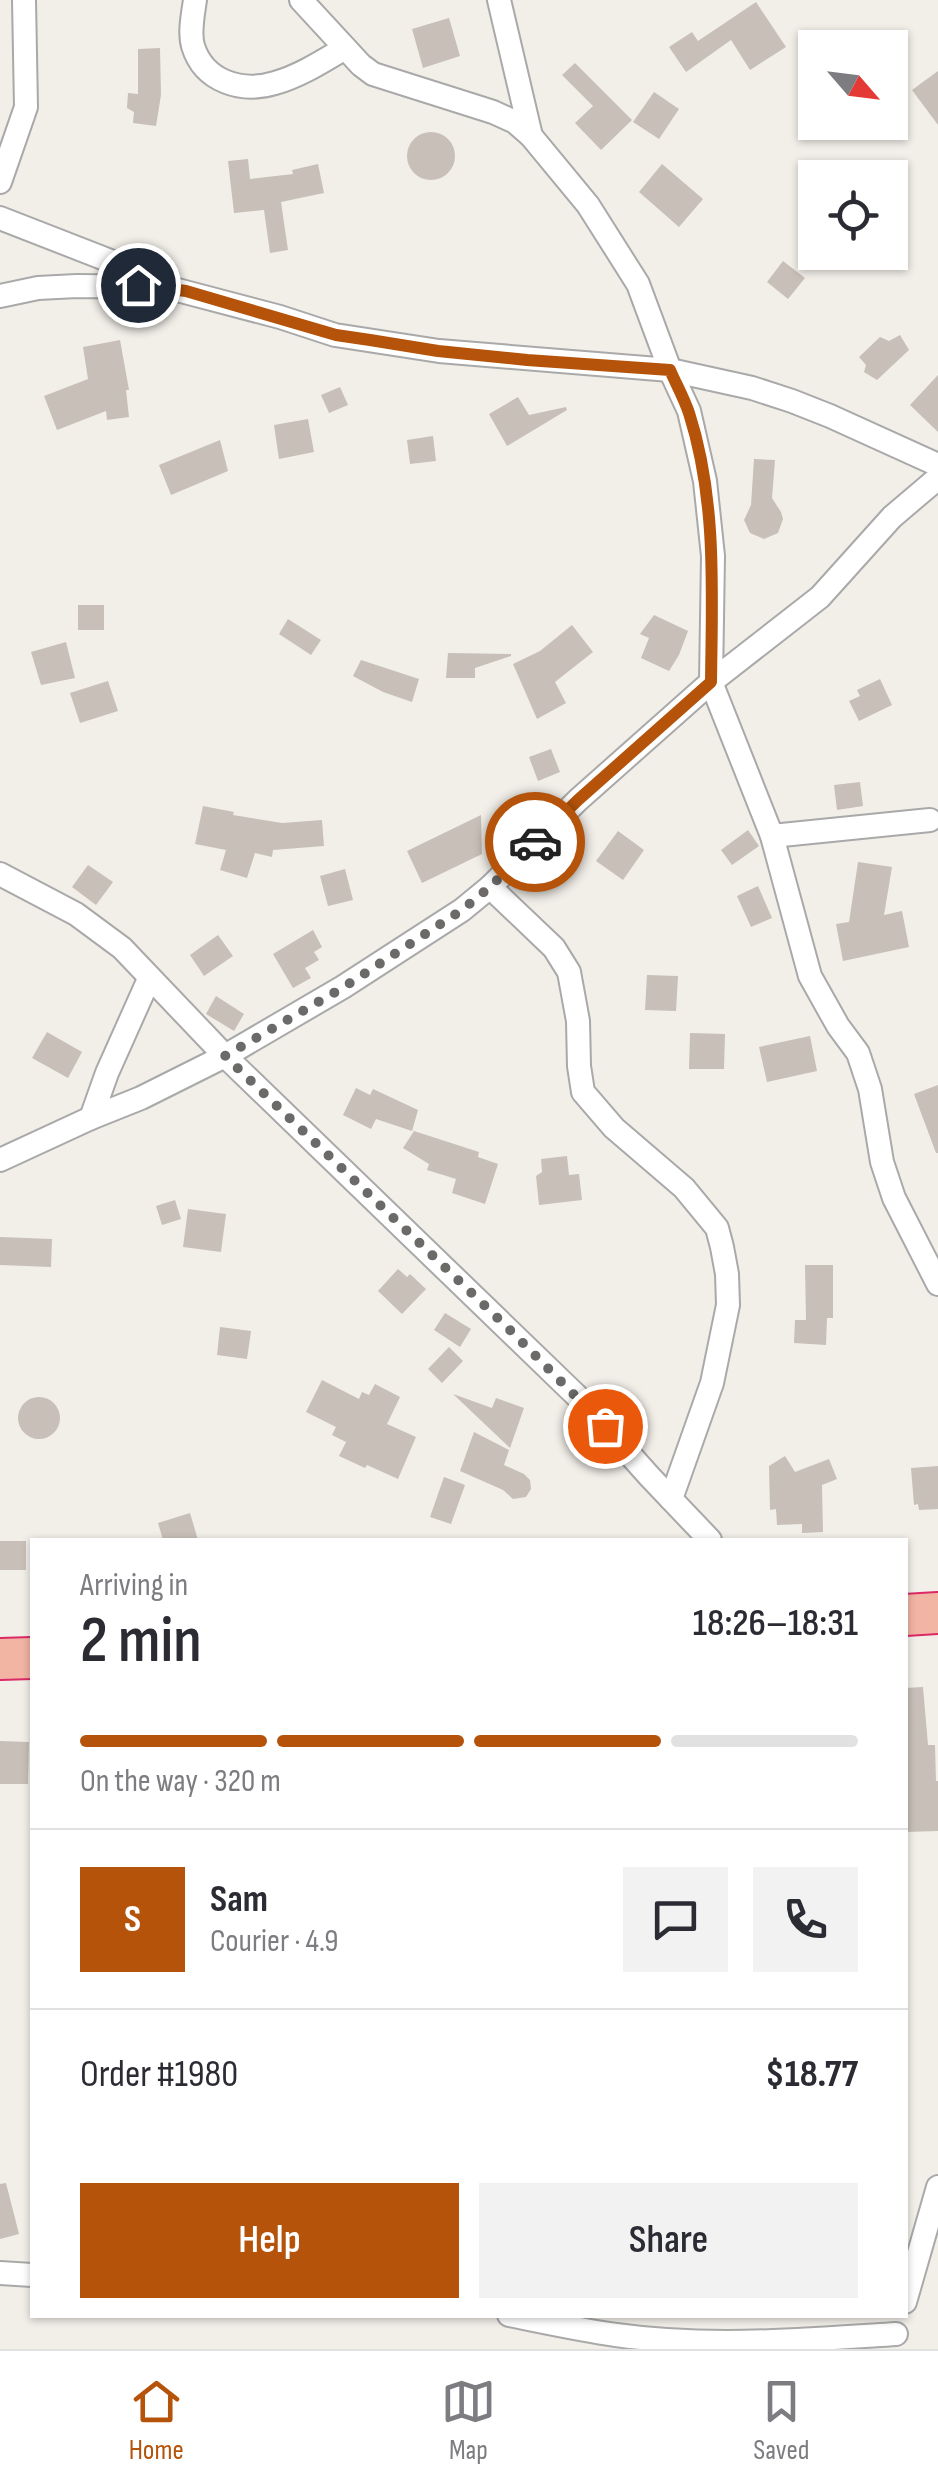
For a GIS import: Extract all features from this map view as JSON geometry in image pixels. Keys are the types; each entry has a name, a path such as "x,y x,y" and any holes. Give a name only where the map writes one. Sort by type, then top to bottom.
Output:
{"highway":[{"path":"908,1615 938,1613"},
{"path":"0,1659 30,1658"}],"street":[{"path":"0,182 26,107 24,0"},
{"path":"196,0 192,43 202,66 218,80 241,87 273,84 312,68 344,48"},
{"path":"300,0 373,74 515,122 588,205 638,284 689,411 706,481 712,556 711,682 772,836 810,976 858,1053 870,1088 882,1162 894,1198 938,1284"},
{"path":"499,0 531,136"},
{"path":"0,218 186,291 336,335 438,351 670,370 792,401 938,465"},
{"path":"0,296 38,288 78,286 138,285 186,291"},
{"path":"0,1160 225,1056 462,910 711,682 820,597 892,518 938,478"},
{"path":"772,836 930,820"},
{"path":"0,874 89,923 122,948 225,1056 582,1401 708,1538"},
{"path":"490,887 554,948 570,972 583,1092 614,1128 684,1188 717,1228 727,1274 728,1305 712,1383 671,1500"},
{"path":"91,1118 149,979"},
{"path":"908,2292 938,2187"},
{"path":"0,2272 30,2275"},
{"path":"520,2318 612,2342 754,2342 896,2333"}],"building":[{"path":"756,2 786,47 750,70 731,40 686,72 669,47 692,32 698,41"},
{"path":"449,18 460,56 423,68 412,29"},
{"path":"160,48 161,95 156,126 133,123 134,112 127,108 128,93 138,94 138,49"},
{"path":"575,63 632,120 601,150 575,123 593,106 562,75"},
{"path":"938,71 938,125 912,90"},
{"path":"654,92 679,109 659,139 633,122"},
{"path":"431,132 448,139 455,156 448,173 431,180 414,173 407,156 414,139"},
{"path":"248,159 250,179 293,174 292,170 318,164 324,193 281,202 288,250 270,253 264,210 234,213 228,161"},
{"path":"662,164 703,199 679,227 639,192"},
{"path":"783,261 805,278 788,299 767,282"},
{"path":"900,335 909,350 877,380 864,372 866,365 859,357 880,337 889,341"},
{"path":"120,340 129,390 129,417 107,420 106,411 57,430 44,396 88,379 83,347"},
{"path":"938,375 938,432 910,405"},
{"path":"340,387 348,405 329,413 321,395"},
{"path":"518,397 529,415 566,407 567,410 507,446 489,414"},
{"path":"308,419 314,452 279,459 274,425"},
{"path":"433,436 436,461 410,464 407,440"},
{"path":"220,440 228,471 171,495 159,465"},
{"path":"754,459 775,460 772,498 783,519 778,533 764,539 750,533 744,520 751,505"},
{"path":"78,605 104,605 104,630 78,630"},
{"path":"654,615 688,631 669,671 641,658 649,638 640,634"},
{"path":"288,619 321,640 311,655 279,634"},
{"path":"572,625 593,652 555,682 566,703 537,719 513,664 540,651"},
{"path":"66,642 75,678 41,685 31,652"},
{"path":"448,653 511,656 475,668 475,678 446,678"},
{"path":"361,660 419,679 412,702 353,676"},
{"path":"880,679 892,705 859,721 849,701 860,696 857,690"},
{"path":"108,681 118,711 80,723 70,693"},
{"path":"551,749 560,772 538,781 529,757"},
{"path":"860,782 863,806 837,810 834,785"},
{"path":"203,806 282,823 322,820 324,846 273,850 272,857 255,853 247,878 220,870 226,850 195,844"},
{"path":"481,815 482,854 422,883 407,851"},
{"path":"748,830 759,846 732,865 721,850"},
{"path":"618,831 644,850 623,880 596,861"},
{"path":"858,862 892,867 884,915 902,911 909,947 843,961 836,924 849,922"},
{"path":"88,865 113,882 96,905 72,887"},
{"path":"345,869 353,900 328,906 320,876"},
{"path":"758,886 772,918 751,927 737,896"},
{"path":"313,930 322,947 314,952 319,960 305,968 311,978 293,988 273,954"},
{"path":"218,935 233,956 204,976 190,955"},
{"path":"647,975 678,976 676,1011 645,1010"},
{"path":"216,996 244,1014 234,1031 206,1014"},
{"path":"47,1032 82,1052 68,1078 32,1058"},
{"path":"690,1033 725,1034 724,1069 689,1069"},
{"path":"810,1036 817,1071 767,1082 759,1047"},
{"path":"938,1085 938,1153 936,1153 914,1094"},
{"path":"356,1088 370,1095 373,1089 418,1110 412,1131 376,1119 371,1129 343,1115"},
{"path":"414,1131 479,1152 478,1157 498,1164 485,1204 452,1193 456,1179 427,1170 429,1164 403,1148"},
{"path":"567,1156 569,1175 579,1174 582,1200 539,1205 536,1176 542,1172 541,1159"},
{"path":"175,1200 181,1219 162,1225 156,1206"},
{"path":"188,1209 226,1214 221,1252 183,1247"},
{"path":"0,1237 52,1239 51,1267 0,1265"},
{"path":"805,1265 833,1265 833,1318 827,1318 826,1345 794,1343 795,1320 806,1320"},
{"path":"398,1269 426,1289 402,1314 378,1291"},
{"path":"445,1313 471,1329 460,1347 434,1330"},
{"path":"220,1327 251,1331 247,1359 217,1355"},
{"path":"449,1347 463,1361 442,1383 428,1369"},
{"path":"322,1380 359,1399 362,1392 369,1395 375,1384 400,1397 387,1424 416,1437 398,1479 339,1456 346,1442 332,1435 336,1427 306,1412"},
{"path":"453,1394 492,1408 496,1398 524,1408 510,1448"},
{"path":"39,1397 54,1403 60,1418 54,1433 39,1439 24,1433 18,1418 24,1403"},
{"path":"474,1432 509,1450 504,1465 530,1480 531,1489 526,1497 513,1499 503,1490 460,1471"},
{"path":"785,1456 795,1472 829,1459 837,1479 822,1485 823,1532 802,1533 802,1524 777,1525 776,1509 770,1510 769,1466"},
{"path":"938,1466 938,1509 919,1510 918,1504 914,1505 911,1468"},
{"path":"444,1477 465,1485 451,1524 430,1517"},
{"path":"190,1513 197,1538 162,1538 158,1523"},
{"path":"0,1541 26,1541 26,1570 0,1570"},
{"path":"923,1687 928,1745 935,1745 938,1831 908,1832 908,1688"},
{"path":"0,1741 29,1742 28,1784 0,1784"},
{"path":"6,2183 19,2234 0,2239 0,2184"}],"way so far":[{"path":"535,842 462,910 344,987 225,1056 605,1426"}],"route":[{"path":"138,285 186,291 336,335 438,351 670,370 689,411 706,481 712,556 711,682 535,842"}]}
